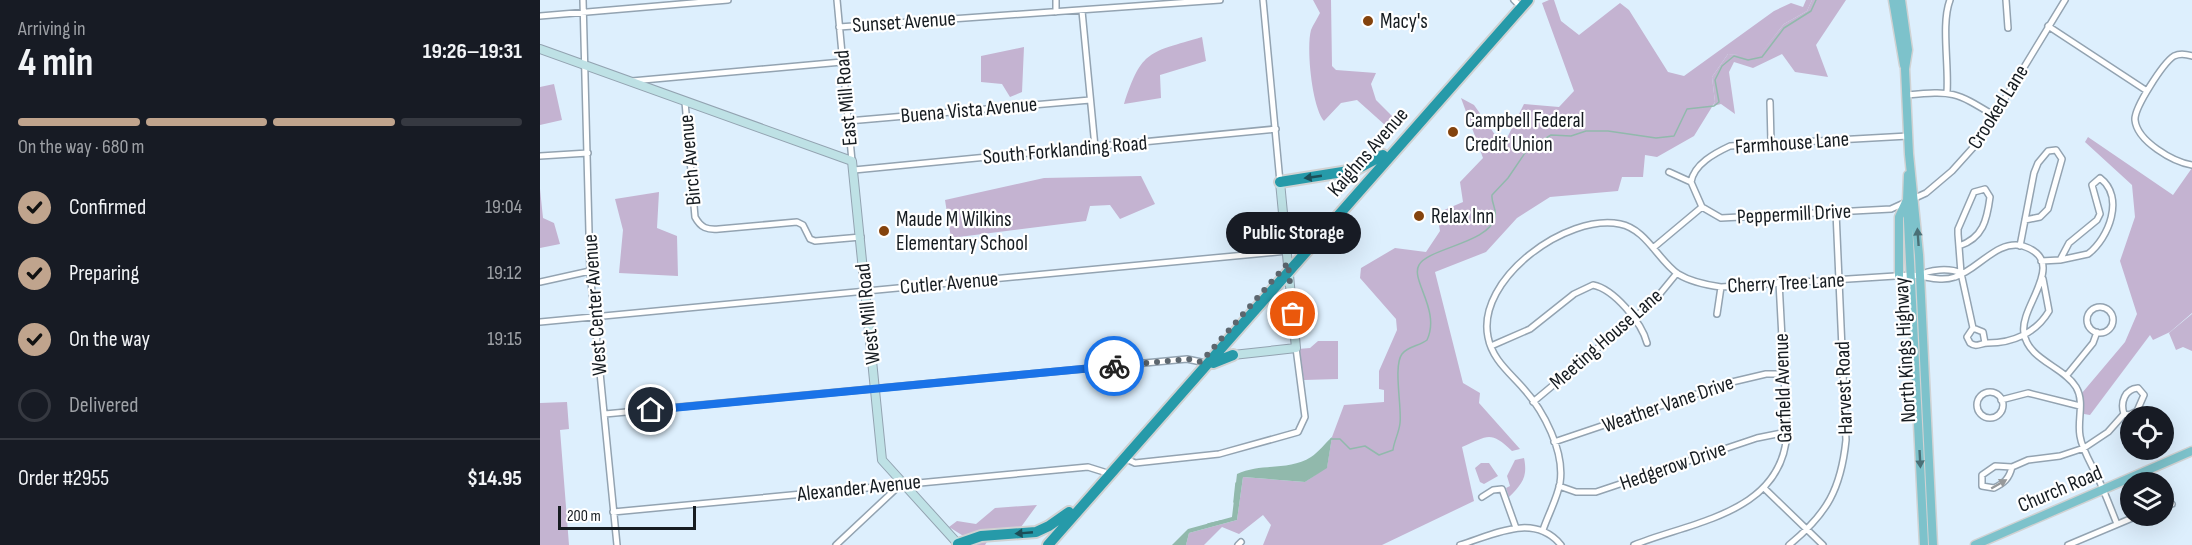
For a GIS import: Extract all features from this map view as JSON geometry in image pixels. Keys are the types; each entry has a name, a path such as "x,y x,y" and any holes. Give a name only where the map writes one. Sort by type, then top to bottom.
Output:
{"highway":[{"name":"Kaighns Avenue","path":"1048,545 1194,379 1383,155 1519,1"},
{"name":"Kaighns Avenue","path":"1040,545 1201,362 1289,267 1519,1"},
{"path":"1280,182 1351,172 1383,155"},
{"path":"1194,379 1217,360 1233,355"},
{"path":"959,544 972,542 981,536 1036,532 1069,512"}],"main road":[{"name":"North Kings Highway","path":"1893,0 1899,51 1905,69"},
{"name":"North Kings Highway","path":"1901,0 1908,50 1905,69 1911,200 1933,545"},
{"path":"1899,276 1899,216 1911,200"},
{"path":"1891,209 1899,216"},
{"name":"North Kings Highway","path":"1915,275 1924,545"},
{"name":"Church Road","path":"1975,545 2192,451"}],"street":[{"name":"West Center Avenue","path":"583,0 591,271 617,545"},
{"path":"540,16 728,0"},
{"name":"East Mill Road","path":"837,0 852,161"},
{"path":"1056,0 1056,12"},
{"name":"Sunset Avenue","path":"839,27 1220,0"},
{"path":"1124,458 1135,463 1219,454 1288,437 1298,432 1305,417 1296,348 1263,0"},
{"path":"1947,92 1949,61 1946,12 1950,0"},
{"path":"2006,0 2008,28"},
{"name":"Crooked Lane","path":"1911,200 1932,188 1968,156 1995,116 2065,0"},
{"path":"1082,11 1095,147"},
{"path":"2048,26 2147,91"},
{"path":"540,49 852,161"},
{"path":"2192,56 2174,56 2147,91 2135,118 2137,128 2152,144 2177,160 2192,165"},
{"name":"Sunset Avenue","path":"630,81 842,62"},
{"path":"1906,95 1947,92 1960,94 1995,116"},
{"name":"Buena Vista Avenue","path":"848,121 1090,100"},
{"name":"Birch Avenue","path":"685,102 695,217 701,225 709,230 796,222 803,225 810,239 815,241 861,237"},
{"path":"1770,102 1771,142"},
{"name":"South Forklanding Road","path":"854,170 1276,129"},
{"name":"Farmhouse Lane","path":"1691,182 1706,161 1730,146 1908,136"},
{"path":"1973,328 1968,334 1970,343 1976,346 1992,344 2024,336 2044,319 2049,311 2041,261 2031,250 2020,246 2025,220 2038,163 2048,151 2056,150 2062,159 2048,209 2040,217 2025,220"},
{"path":"540,156 588,153"},
{"name":"West Mill Road","path":"852,161 882,460 959,544"},
{"path":"1653,248 1702,207 1691,182 1669,172"},
{"path":"2041,261 2060,260 2088,255 2110,223 2113,213 2109,189 2100,178 2092,185 2100,214 2097,220 2069,243 2060,260"},
{"path":"1959,246 1968,243 1986,224 1990,197 1984,189 1977,189 1970,199 1958,229 1959,246 1961,273 1973,328"},
{"name":"Peppermill Drive","path":"1702,207 1721,218 1891,209 1911,200"},
{"name":"Harvest Road","path":"1789,545 1807,529 1831,501 1843,470 1846,440 1836,212"},
{"name":"Cherry Tree Lane","path":"1543,530 1559,486 1561,470 1554,442 1533,402 1502,368 1491,346 1486,321 1504,281 1537,249 1558,235 1604,223 1621,224 1635,231 1677,273 1693,281 1721,287 1915,275 1926,279 1957,277 2000,248 2020,246"},
{"name":"Cutler Avenue","path":"540,322 1287,251"},
{"path":"540,282 591,271"},
{"name":"Meeting House Lane","path":"1533,402 1654,301 1677,273"},
{"path":"2043,279 2026,313 2024,336 2033,352 2067,375 2079,394 2080,437 2117,524"},
{"name":"Garfield Avenue","path":"1634,545 1744,505 1764,488 1780,466 1786,450 1787,432 1779,282"},
{"path":"1491,346 1530,330 1574,294 1593,285 1605,289 1633,318 1645,334 1647,344"},
{"path":"1717,314 1721,287"},
{"path":"2103,307 2112,315 2112,324 2107,330 2097,332 2089,326 2087,318 2091,310 2103,307"},
{"path":"1973,328 1983,332 1986,343"},
{"path":"2067,375 2093,343 2097,332"},
{"path":"1233,355 1296,348"},
{"path":"605,414 1188,359 1201,362"},
{"name":"Weather Vane Drive","path":"1554,442 1732,382 1766,374 1784,374"},
{"path":"2138,388 2143,393 2144,399 2133,414 2124,414 2121,407 2123,398 2132,389 2138,388"},
{"path":"1987,393 1996,394 2001,400 2002,408 1994,417 1982,416 1978,409 1978,400 1987,393"},
{"path":"2001,400 2028,393 2080,406"},
{"path":"2012,468 2010,476 1994,488 1982,486 1980,478 1986,471 2001,465 2012,468 2028,460 2060,456 2084,448 2108,432 2120,418"},
{"name":"Hedgerow Drive","path":"1559,486 1576,492 1596,492 1757,438 1787,432"},
{"name":"Alexander Avenue","path":"613,512 1088,467 1104,472"},
{"path":"836,545 902,484"},
{"path":"1764,488 1823,545"},
{"path":"1482,497 1493,490 1502,489 1516,528"},
{"path":"2068,545 2120,523"},
{"path":"1460,545 1516,528 1543,530 1561,545"}],"shaded area":[{"path":"1313,0 1331,0 1332,66 1336,70 1376,73 1371,84 1376,100 1395,119 1385,125 1357,100 1341,103 1324,121 1313,91 1310,63 1311,30 1320,13"},
{"path":"1554,0 1561,21 1579,35 1620,3 1629,10 1668,72 1684,76 1774,11 1791,3 1803,7 1806,0 1812,0 1807,11 1784,24 1758,57 1728,54 1712,77 1715,102 1694,136 1657,157 1645,155 1643,177 1622,177 1618,191 1550,197 1517,218 1486,252 1435,272 1463,383 1480,393 1479,403 1520,449 1512,451 1499,440 1488,437 1462,447 1474,501 1382,545 1263,545 1271,525 1263,515 1239,534 1222,527 1204,545 1186,545 1189,533 1237,520 1243,477 1305,482 1327,467 1332,437 1344,405 1384,402 1384,390 1379,389 1379,371 1397,330 1396,319 1360,278 1361,268 1395,248 1426,252 1440,231 1437,213 1463,202 1460,182 1483,158 1461,98 1474,105 1503,146 1524,104 1559,107 1574,91 1542,3"},
{"path":"1812,0 1846,0 1816,45 1828,77 1795,72 1782,54 1753,68 1734,62 1729,72 1735,114 1721,104 1713,106 1715,102 1712,77 1728,54 1758,56 1784,24 1807,11"},
{"path":"1202,37 1206,61 1160,75 1161,98 1124,104 1136,73 1150,56 1170,46"},
{"path":"1024,47 1022,92 1010,97 1002,84 981,82 981,56"},
{"path":"554,84 562,120 540,125 540,87"},
{"path":"2088,137 2173,195 2192,168 2192,313 2170,332 2153,340 2150,335 2090,415 2084,414 2082,393 2125,342 2137,314 2120,261 2135,217 2132,185 2085,142"},
{"path":"1141,176 1155,204 1120,219 1110,205 1090,206 1086,221 951,238 945,200 1044,178"},
{"path":"540,189 543,218 554,223 560,244 540,248"},
{"path":"659,192 657,228 677,236 678,276 619,273 623,230 615,199"},
{"path":"2192,314 2192,351 2183,347 2176,350 2169,333"},
{"path":"1318,341 1338,341 1338,379 1304,380 1298,349 1310,348"},
{"path":"567,402 569,429 560,430 569,545 540,545 540,403"},
{"path":"1332,437 1327,468 1305,482 1243,477 1237,520 1189,533 1186,545 1172,545 1188,529 1232,517 1237,474 1302,461 1314,455"},
{"path":"1524,458 1523,480 1509,497 1506,488 1510,486 1507,476 1515,460"},
{"path":"1481,463 1489,463 1498,476 1484,484 1480,482 1475,468"},
{"path":"1037,505 1021,527 993,532 985,545 965,545 965,537 949,527 957,521 976,524 995,508"}],"waterway":[{"path":"1331,439 1340,439 1350,449 1365,446 1379,455 1393,450 1400,423 1399,360 1405,351 1427,340 1430,329 1428,307 1418,279 1419,265 1434,254 1471,239 1491,226 1495,217 1492,195 1508,178 1527,150 1551,135 1571,136 1586,131 1608,131 1656,138 1674,136 1687,109 1714,106 1719,102 1715,80 1722,66 1734,56 1748,60 1762,57 1784,28 1811,11 1816,0"},
{"path":"1234,502 1236,483"},
{"path":"1208,524 1221,521"}],"way so far":[{"path":"1114,366 1188,359 1201,362 1288,263 1293,314"}],"place":[{"name":"Macy's","path":"1368,21"},
{"name":"Campbell Federal Credit Union","path":"1453,132"},
{"name":"Relax Inn","path":"1419,216"},
{"name":"Maude M Wilkins Elementary School","path":"884,231"},
{"name":"Public Storage","path":"1293,314"}],"route":[{"path":"651,410 1114,366"}]}
